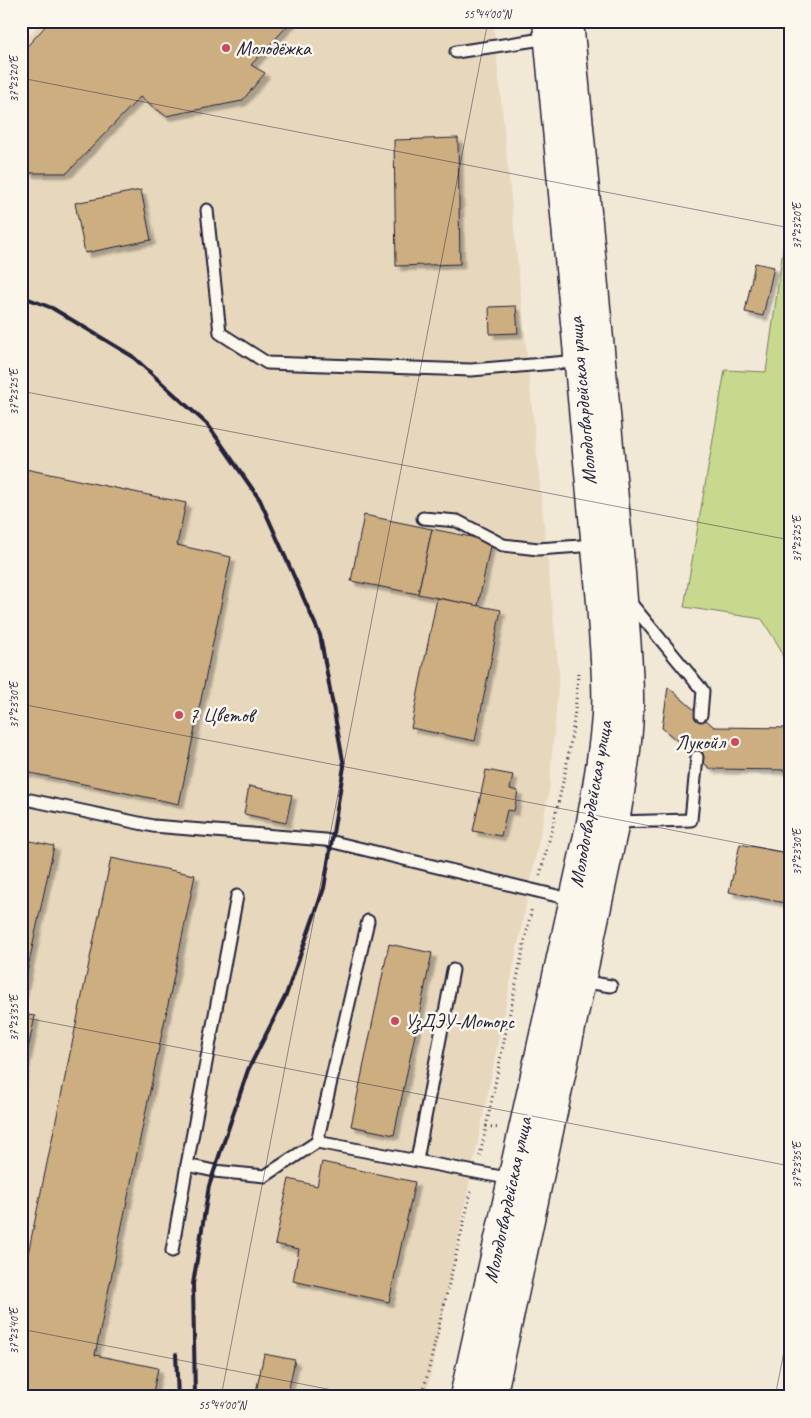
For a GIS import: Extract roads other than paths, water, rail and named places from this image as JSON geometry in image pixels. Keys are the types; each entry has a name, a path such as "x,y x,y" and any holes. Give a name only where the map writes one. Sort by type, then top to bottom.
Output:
{"main road":[{"name":"Молодогвардейская улица","path":"559,29 589,360 622,594 628,660 629,712 622,781 615,822 585,903"},
{"name":"Молодогвардейская улица","path":"464,1397 512,1179 569,978 585,903 591,822 606,713 606,673 595,545 589,360"},
{"name":"Молодогвардейская улица","path":"492,1397 545,1145 569,978"}],"lane":[{"path":"456,52 559,29"},
{"path":"207,210 220,333 267,363 471,370 589,360"},
{"path":"423,518 458,521 503,545 538,549 595,545"},
{"path":"622,594 703,691 701,715"},
{"path":"615,822 691,820 697,757"},
{"path":"21,798 153,826 325,840 585,903"},
{"path":"172,1251 186,1165 237,896"},
{"path":"317,1142 368,921"},
{"path":"417,1160 453,970"},
{"path":"569,978 611,986"},
{"path":"186,1165 214,1171 265,1176 317,1142 512,1179"}],"railway":[{"path":"21,296 52,308 132,356 208,425 260,500 320,635 344,766 324,888 286,995 248,1070 209,1186 193,1284 195,1397"},
{"path":"176,1354 178,1397"}],"place":[{"name":"Молодёжка","path":"226,48"},
{"name":"7 Цветов","path":"179,715"},
{"name":"Лукойл","path":"735,742"},
{"name":"УзДЭУ-Моторс","path":"395,1021"}]}
